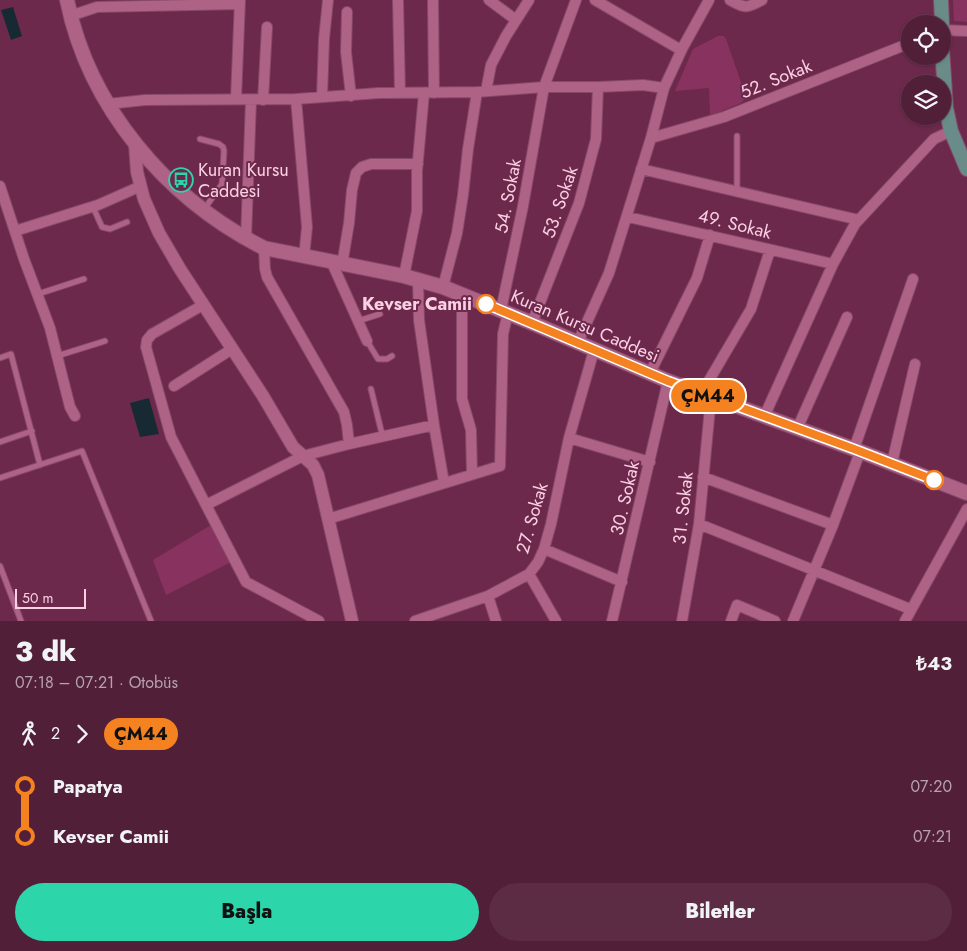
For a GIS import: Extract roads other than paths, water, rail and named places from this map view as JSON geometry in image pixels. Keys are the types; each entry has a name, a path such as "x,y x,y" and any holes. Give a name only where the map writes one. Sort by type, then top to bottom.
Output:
{"main road":[{"name":"Kuran Kursu Caddesi","path":"67,0 79,47 108,104 135,145 153,166 178,189 246,239 264,248 404,276 443,287 706,396 892,463 967,493"},
{"path":"941,0 942,15"},
{"path":"943,65 944,92 951,131 967,169"}],"street":[{"path":"322,97 324,39 328,0"},
{"path":"398,0 400,93"},
{"path":"404,276 417,211 418,164 429,93 433,0"},
{"path":"489,0 516,20"},
{"path":"443,287 457,233 468,149 482,91 491,65 506,36 529,0"},
{"name":"54. Sokak","path":"472,474 500,466 505,312 544,87 576,0"},
{"path":"595,0 681,50"},
{"path":"734,1 742,7 750,6 762,0"},
{"path":"70,16 97,6 240,2 236,99"},
{"path":"578,342 609,273 628,217 664,88 704,2"},
{"path":"347,12 346,52 351,96"},
{"path":"263,100 268,26"},
{"path":"951,30 967,31"},
{"name":"52. Sokak","path":"651,138 724,117 901,47"},
{"path":"108,104 145,100 296,99 378,93 429,93 544,87 643,85 664,88"},
{"name":"53. Sokak","path":"532,323 579,203 596,139 598,87"},
{"path":"296,99 307,227 304,257"},
{"path":"246,239 251,100"},
{"path":"764,417 833,264 855,224 934,139 951,131"},
{"path":"135,145 137,172 144,199 159,233 203,305 263,396 293,447 313,465 318,475 352,621"},
{"path":"366,341 337,264 349,223 352,190 356,173 362,167 371,164 418,164"},
{"path":"641,169 859,220"},
{"path":"0,186 50,328 74,416"},
{"path":"15,231 93,207 141,186"},
{"name":"49. Sokak","path":"628,217 710,234 833,264"},
{"path":"650,373 697,278 710,234"},
{"path":"264,248 264,264 267,277 344,412 348,444"},
{"path":"706,396 751,309 770,250"},
{"path":"793,621 833,525 913,279"},
{"path":"418,280 419,320 444,483"},
{"path":"328,519 472,474 471,430 462,399 462,294"},
{"path":"203,305 152,334 147,340 146,347 171,437 246,582 319,621"},
{"path":"797,429 847,317"},
{"path":"174,386 232,349"},
{"name":"27. Sokak","path":"415,621 488,596 529,574 538,562 552,524 570,438 594,350"},
{"path":"892,463 916,364"},
{"name":"30. Sokak","path":"612,621 668,381"},
{"name":"31. Sokak","path":"682,621 699,524 706,396"},
{"path":"206,505 303,456 434,425"},
{"path":"570,438 650,462"},
{"path":"702,477 833,525"},
{"path":"904,621 967,509"},
{"path":"699,524 910,609"},
{"path":"544,549 622,582"},
{"path":"529,574 556,621"},
{"path":"488,596 496,621"},
{"path":"731,621 737,605 775,621"}],"lane":[{"path":"737,136 737,191"},
{"path":"200,139 219,144 223,146 224,151 222,184 204,209"},
{"path":"93,207 102,227 110,228 127,222"},
{"path":"37,295 84,278"},
{"path":"358,321 380,314"},
{"path":"57,356 105,341"},
{"path":"366,341 378,359 387,359 392,356"},
{"path":"0,358 11,354 40,465"},
{"path":"371,389 380,430 384,436"},
{"path":"0,442 32,431"},
{"path":"0,478 82,451 151,621"},
{"path":"0,566 21,621"}],"water":[{"path":"13,7 22,36 11,40 1,10"},
{"path":"149,398 159,434 140,437 130,403"}],"place":[{"name":"Kuran Kursu Caddesi","path":"181,180"},
{"name":"Kevser Camii","path":"486,304"}]}
